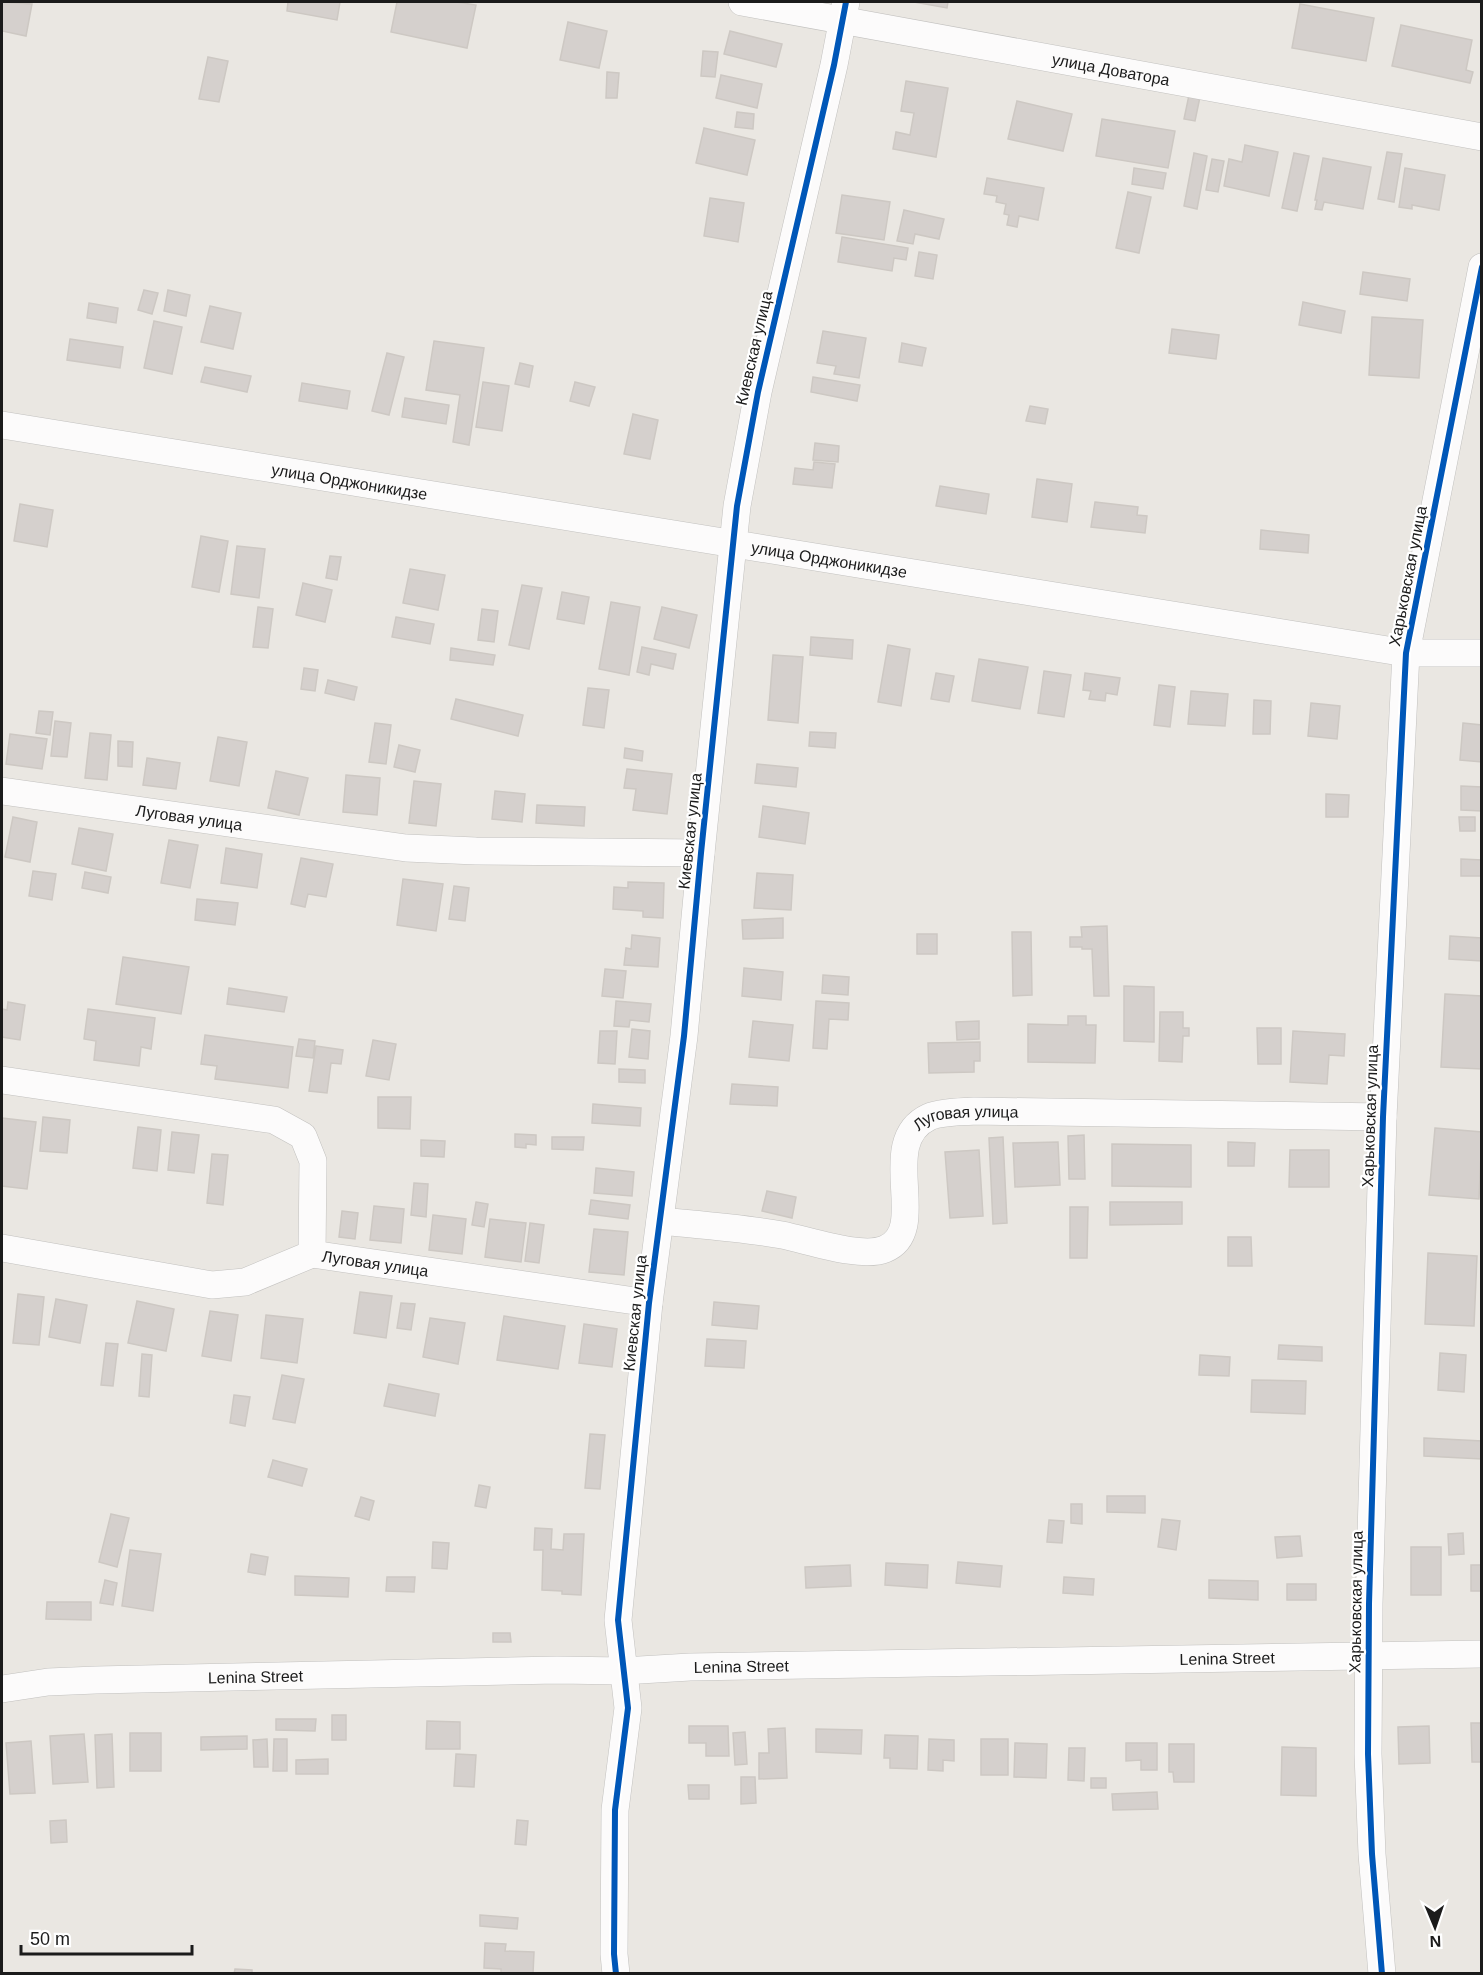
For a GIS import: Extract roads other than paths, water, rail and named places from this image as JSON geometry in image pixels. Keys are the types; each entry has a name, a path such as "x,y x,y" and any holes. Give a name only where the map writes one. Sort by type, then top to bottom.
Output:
{"street":[{"name":"улица Доватора","path":"742,2 844,11 1482,137"},
{"name":"Киевская улица","path":"616,1974 614,1954 615,1810 628,1708 618,1620 649,1303 684,1036 700,853 733,543 746,449 834,65 844,11"},
{"name":"Харьковская улица","path":"1382,1974 1372,1854 1368,1754 1369,1656 1383,1117 1406,653 1482,267"},
{"name":"улица Орджоникидзе","path":"2,425 1406,653 1482,653"},
{"name":"Луговая улица","path":"2,791 405,848 700,853"},
{"name":"Луговая улица","path":"2,1080 274,1120 303,1136 313,1161 312,1254 649,1303"},
{"name":"Луговая улица","path":"660,1221 781,1235 860,1252 885,1249 897,1240 903,1227 904,1145 912,1129 930,1116 974,1111 1383,1117"},
{"path":"2,1248 212,1285 245,1281 312,1254"},
{"name":"Lenina Street","path":"2,1689 48,1682 96,1680 1482,1654"}]}
